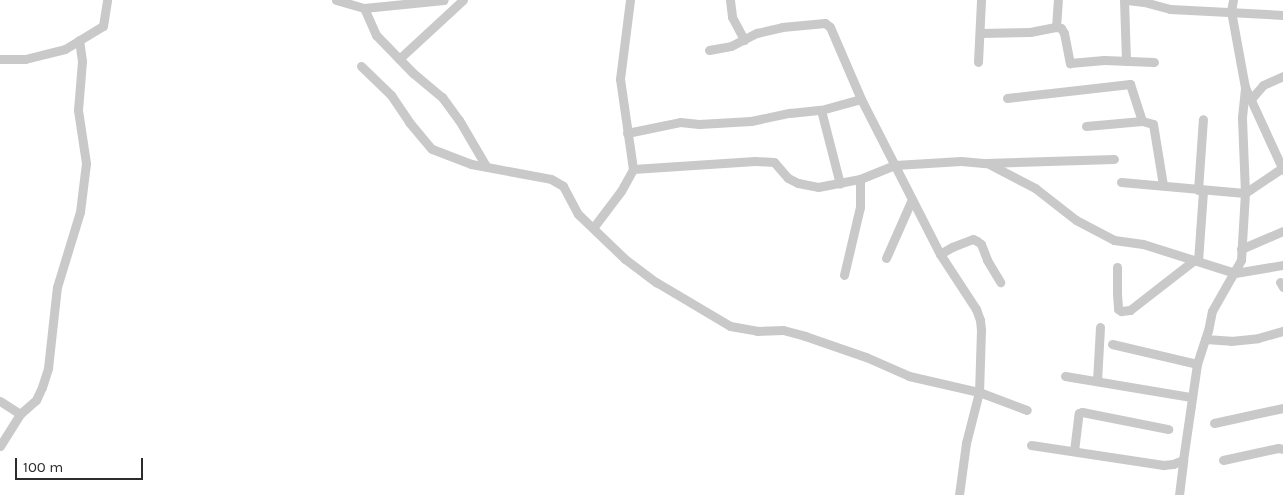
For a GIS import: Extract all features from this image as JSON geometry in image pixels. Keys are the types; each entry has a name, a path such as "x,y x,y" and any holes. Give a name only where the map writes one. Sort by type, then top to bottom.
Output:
{"street":[{"path":"0,59 26,59 65,50 103,26 108,0"},
{"path":"336,0 364,8 444,0"},
{"path":"399,59 463,0"},
{"path":"593,228 621,191 633,169 620,79 630,0"},
{"path":"730,0 732,17 744,40"},
{"path":"978,62 981,0"},
{"path":"1056,27 1058,0"},
{"path":"1126,61 1125,0 1161,3 1183,10 1231,10 1283,14"},
{"path":"1179,495 1196,364 1212,311 1222,290 1236,273 1241,260 1245,193 1242,118 1245,87 1231,10 1233,0"},
{"path":"364,8 376,35 399,59 442,97 459,120 486,166"},
{"path":"709,50 731,46 782,27 825,23 830,27 860,98 940,254 976,310 980,320 982,330 979,392 966,443 959,495"},
{"path":"980,33 1030,32 1056,27 1062,28 1064,33 1070,63 1154,62"},
{"path":"0,446 20,414 36,400 48,368 57,287 80,212 86,163 78,110 82,61 79,40"},
{"path":"361,66 391,95 409,122 432,149 446,156 551,179 564,186 578,214 625,259 656,282 730,326 756,331 783,330 866,357 909,376 979,392 1027,410"},
{"path":"1251,99 1263,85 1283,76"},
{"path":"1007,98 1130,84 1142,121"},
{"path":"1120,182 1245,193 1282,166 1245,87"},
{"path":"627,133 680,122 699,124 751,120 821,110 860,98"},
{"path":"821,110 840,184"},
{"path":"1196,261 1203,119"},
{"path":"1086,126 1142,121 1153,124 1163,185"},
{"path":"633,169 755,161 774,162 788,178 798,183 818,187 860,179 894,164 1114,159"},
{"path":"986,163 1035,188 1076,220 1114,240 1143,244 1236,273 1283,265"},
{"path":"844,275 860,207 860,179"},
{"path":"886,258 912,199"},
{"path":"1242,249 1283,231"},
{"path":"940,254 952,246 973,239 980,244 1000,282"},
{"path":"1117,267 1118,309 1121,311 1130,310 1196,261"},
{"path":"1097,381 1100,327"},
{"path":"1205,339 1231,341 1258,338 1283,331"},
{"path":"1112,344 1196,364"},
{"path":"1065,376 1191,397"},
{"path":"0,401 20,414"},
{"path":"1214,423 1283,408"},
{"path":"1074,451 1079,414 1082,412 1168,429"},
{"path":"1031,445 1163,465 1183,460"},
{"path":"1223,460 1278,448 1283,449"}]}
